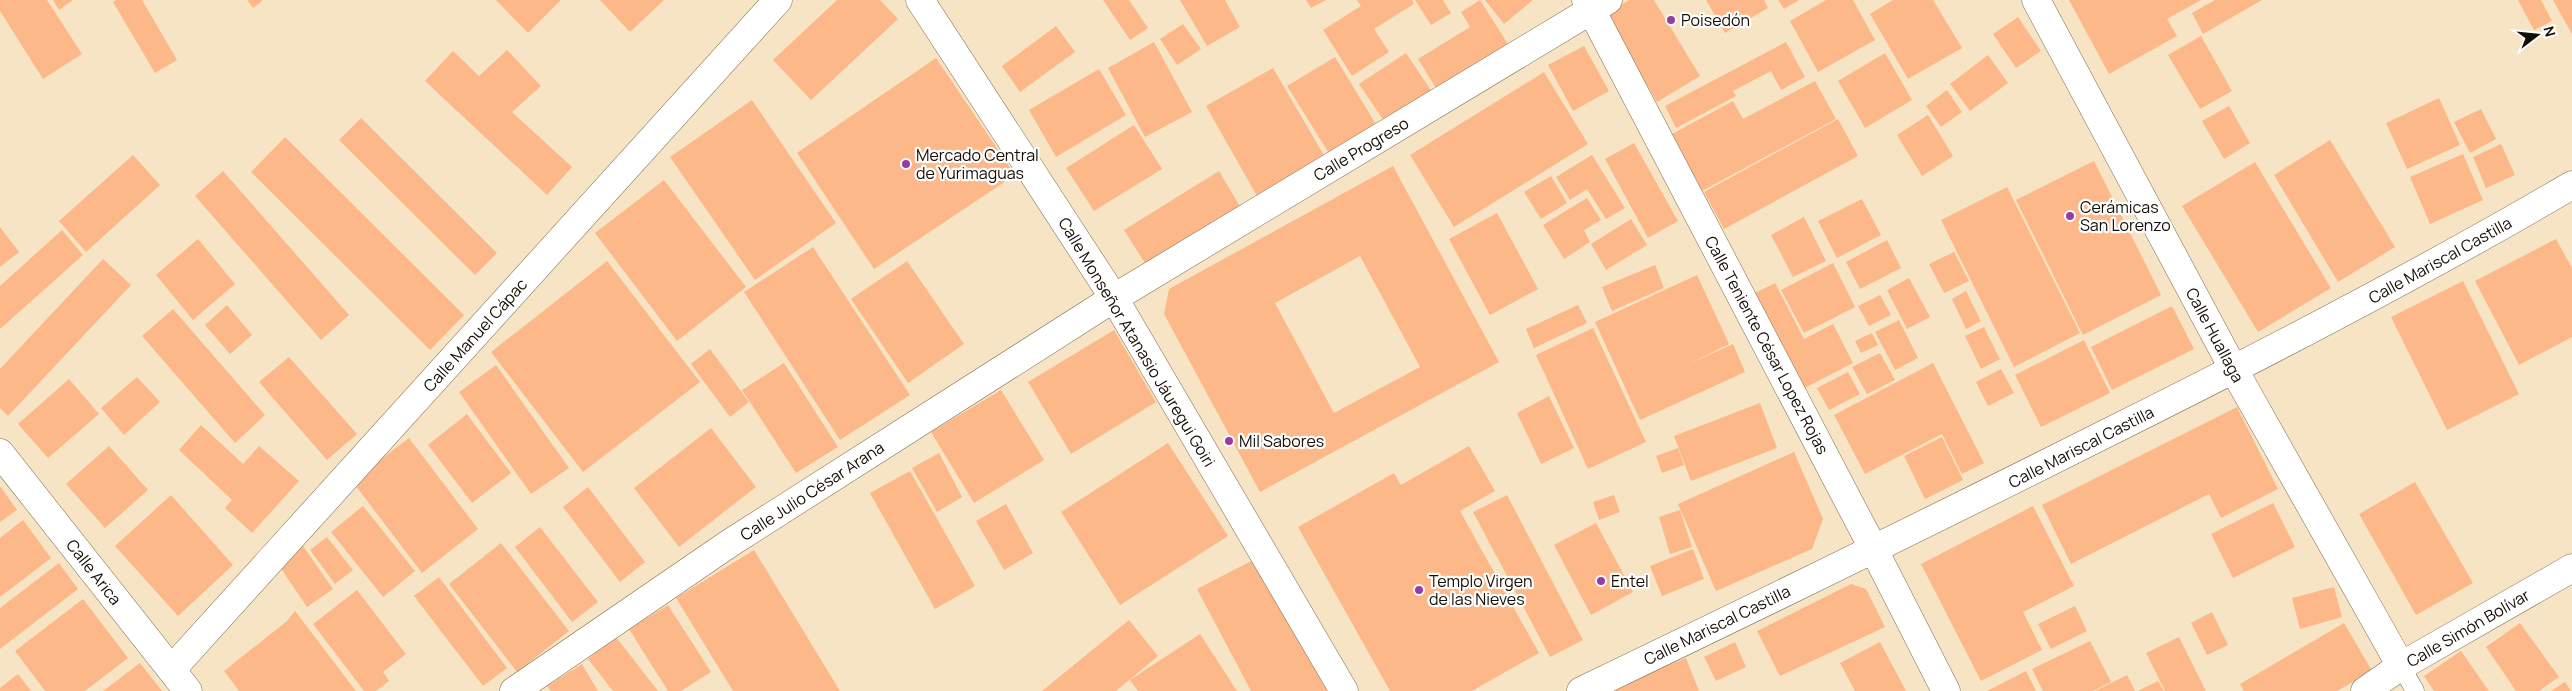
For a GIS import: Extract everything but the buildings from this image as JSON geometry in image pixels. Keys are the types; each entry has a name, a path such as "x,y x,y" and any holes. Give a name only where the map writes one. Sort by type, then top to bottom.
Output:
{"street":[{"name":"Calle Manuel Cápac","path":"172,669 778,0"},
{"name":"Calle Monseñor Atanasio Jáuregui Goiri","path":"920,0 1114,298 1344,691"},
{"name":"Calle Huallaga","path":"2036,0 2234,370 2401,666"},
{"name":"Calle Progreso","path":"1114,298 1595,4"},
{"name":"Calle Teniente César Lopez Rojas","path":"1595,4 1946,691"},
{"name":"Calle Mariscal Castilla","path":"1581,691 1874,550 2234,370 2469,246 2572,185"},
{"name":"Calle Julio César Arana","path":"514,691 730,543 1114,298"},
{"name":"Calle Arica","path":"0,453 188,691"},
{"name":"Calle Simón Bolívar","path":"2365,691 2401,666 2572,568"}],"lane":[{"path":"2401,666 2416,691"}],"place":[{"name":"Poisedón","path":"1671,20"},
{"name":"Mercado Central de Yurimaguas","path":"906,164"},
{"name":"Cerámicas San Lorenzo","path":"2070,216"},
{"name":"Mil Sabores","path":"1229,441"},
{"name":"Entel","path":"1601,581"},
{"name":"Templo Virgen de las Nieves","path":"1419,590"}]}
